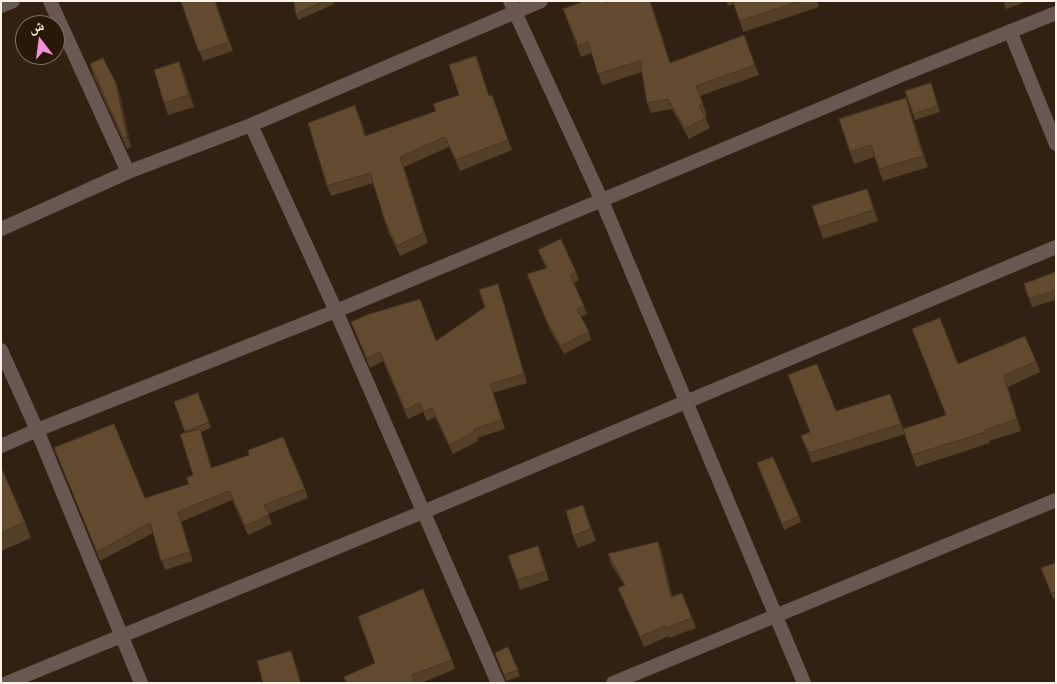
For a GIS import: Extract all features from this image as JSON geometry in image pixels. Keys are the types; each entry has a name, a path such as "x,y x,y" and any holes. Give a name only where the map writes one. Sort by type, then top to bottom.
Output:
{"street":[{"path":"1,6 13,1"},
{"path":"50,1 128,172"},
{"path":"1,229 128,172 250,125 512,7 540,1"},
{"path":"512,7 602,201 804,683"},
{"path":"1,446 336,311 895,78 1056,13"},
{"path":"1010,32 1056,144"},
{"path":"250,125 336,311 498,683"},
{"path":"7,683 423,512 1056,247"},
{"path":"1,350 37,430 141,683"},
{"path":"613,683 1056,500"}],"building":[{"path":"181,1 215,1 229,42 199,52"},
{"path":"294,1 324,1 296,14"},
{"path":"585,1 605,1 606,3 610,1 650,1 670,63 744,35 755,65 696,86 703,104 699,106 706,118 685,129 668,99 647,103 640,61 598,74 588,42 578,46 563,9"},
{"path":"733,1 801,1 740,21"},
{"path":"476,56 489,96 492,95 508,140 456,160 445,137 400,157 424,233 397,246 385,221 370,173 327,186 308,123 355,105 365,136 436,111 433,104 459,95 449,65"},
{"path":"103,58 116,83 127,137 123,138 90,64"},
{"path":"179,62 189,95 164,103 154,70"},
{"path":"931,83 938,106 913,114 905,91"},
{"path":"906,98 923,156 879,169 871,145 850,152 839,119"},
{"path":"867,189 874,210 819,227 812,206"},
{"path":"561,239 576,272 570,275 584,306 577,309 589,332 561,346 547,322 527,274 547,268 538,250"},
{"path":"1056,272 1056,290 1029,299 1024,284"},
{"path":"498,284 524,374 490,384 502,420 474,429 475,432 449,445 432,408 424,412 419,403 405,410 380,352 367,359 351,322 369,314 420,299 436,341 485,307 479,290"},
{"path":"940,318 958,364 1025,336 1036,361 1004,376 1017,419 985,430 986,432 912,455 903,429 946,415 912,329"},
{"path":"817,364 836,411 890,394 901,424 809,453 801,436 810,432 788,375"},
{"path":"198,393 209,422 185,432 174,402"},
{"path":"114,424 145,498 189,484 186,478 193,475 180,434 200,429 211,468 249,455 248,450 283,437 305,489 264,505 269,515 245,526 229,491 178,512 190,552 161,561 150,523 97,552 54,448"},
{"path":"773,457 799,516 782,524 757,463"},
{"path":"1,467 25,522 1,533"},
{"path":"583,505 591,529 573,536 566,511"},
{"path":"658,542 671,597 682,593 692,618 666,628 665,626 640,637 618,588 625,585 608,554"},
{"path":"538,546 546,571 517,580 508,556"},
{"path":"1056,563 1056,592 1051,593 1041,568"},
{"path":"423,589 452,660 412,675 415,683 347,683 344,677 375,663 358,617"},
{"path":"508,647 518,670 504,675 495,653"},
{"path":"291,651 301,683 263,683 257,661"}]}
